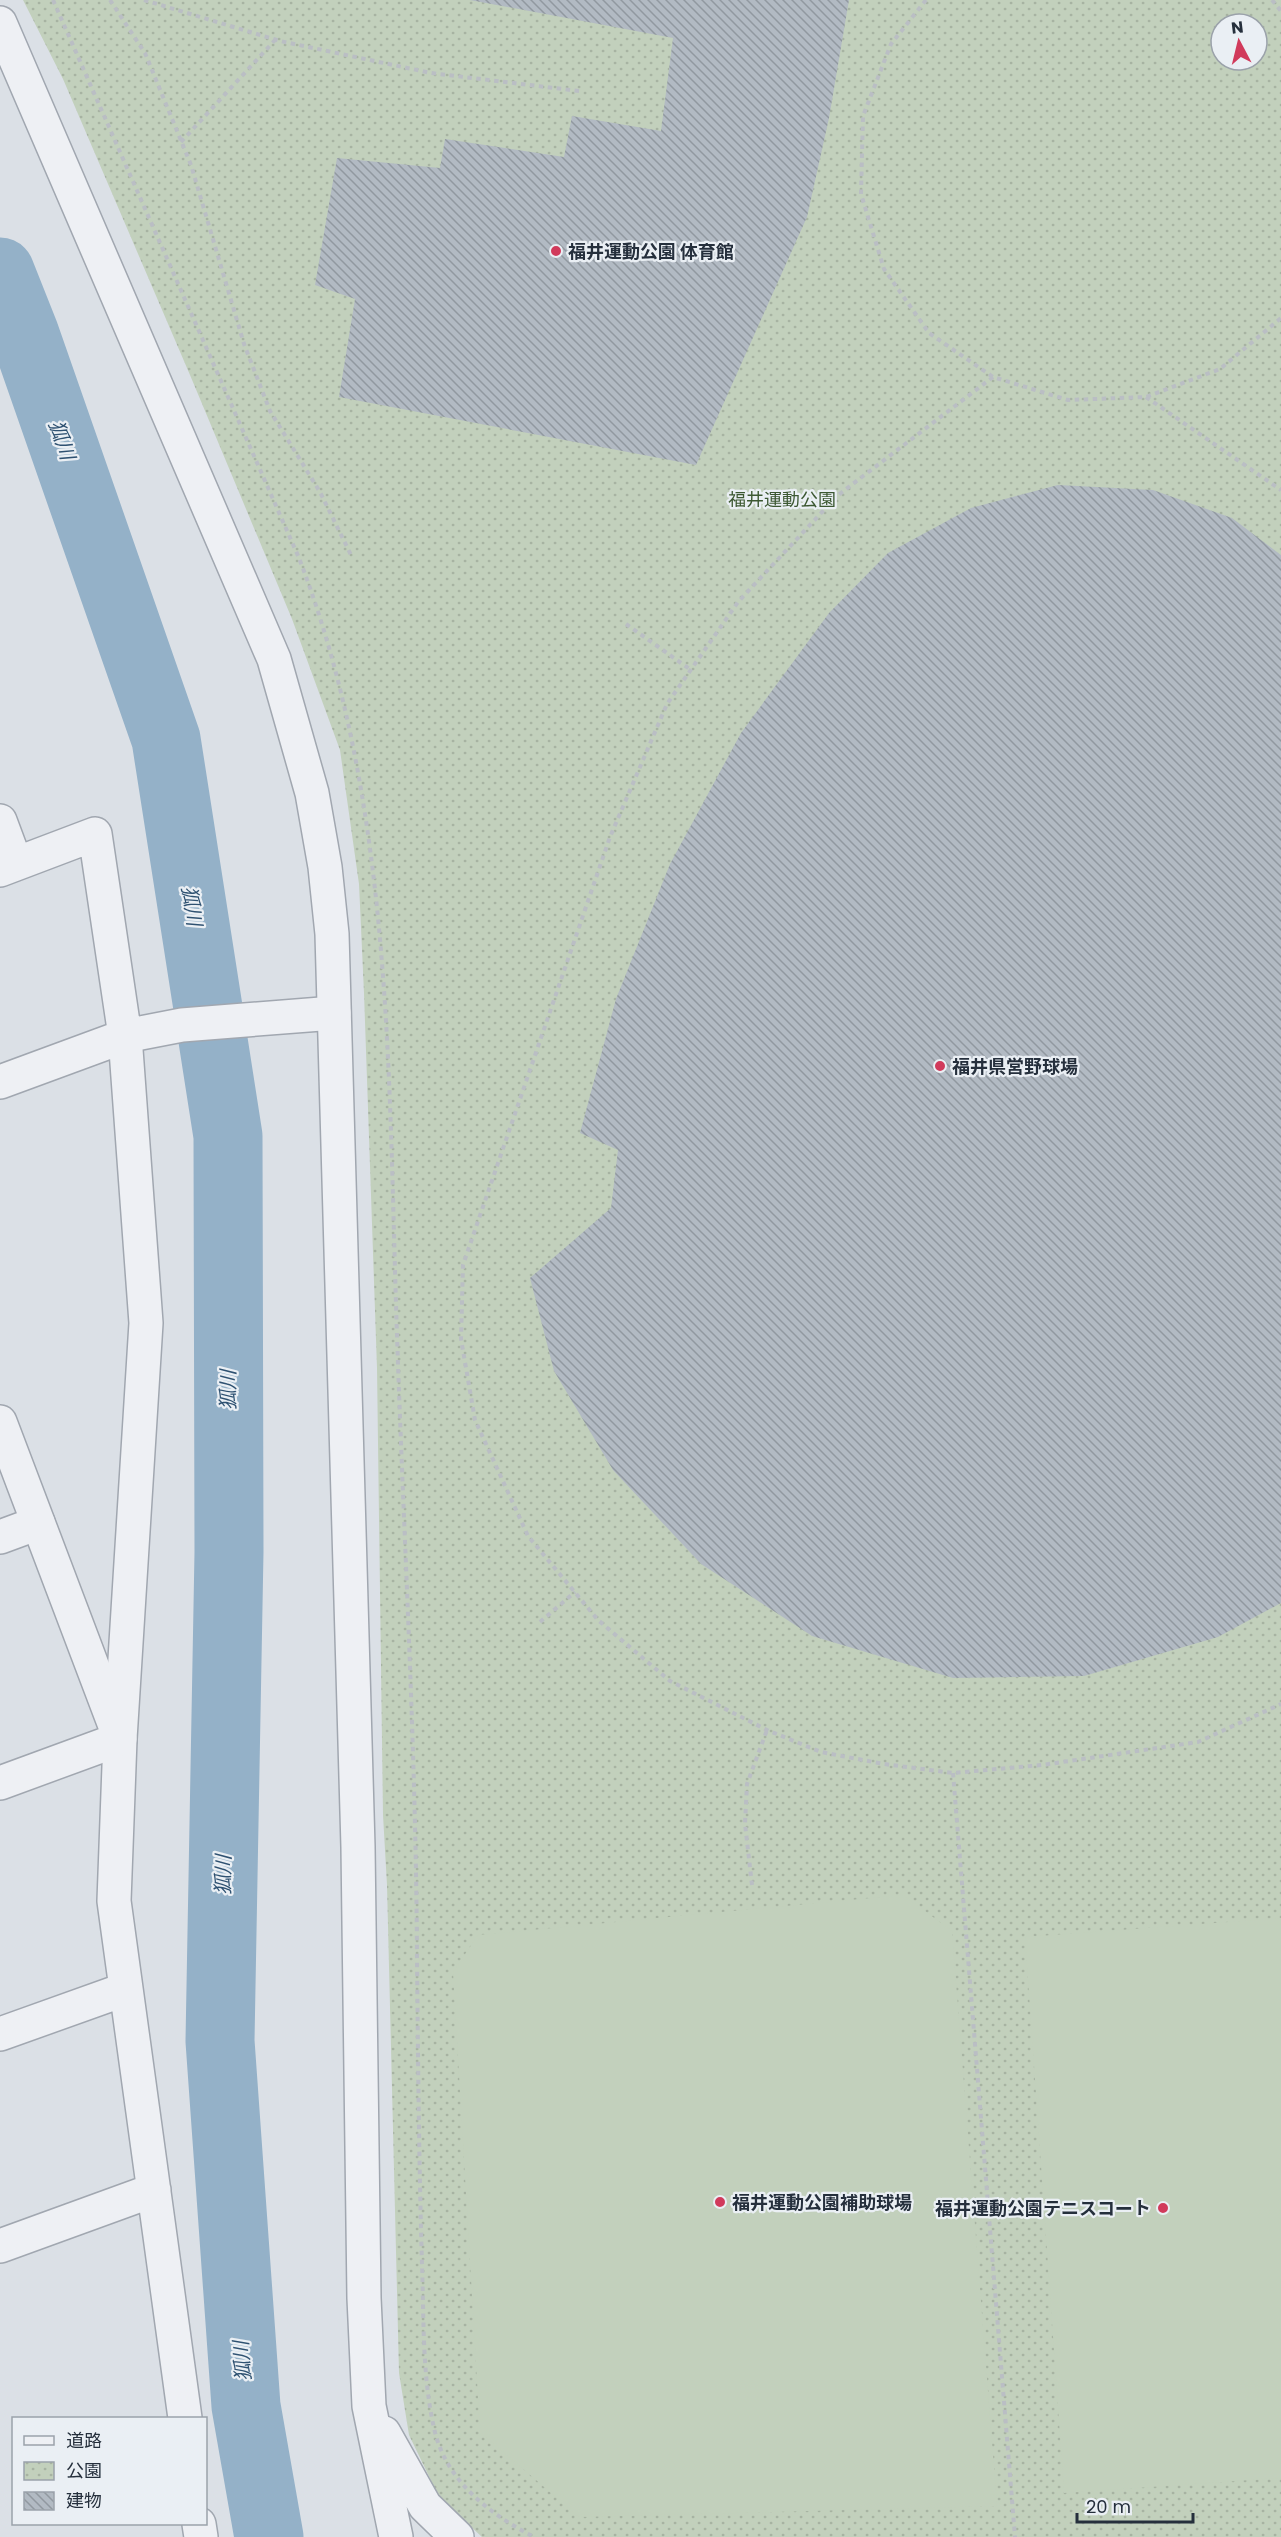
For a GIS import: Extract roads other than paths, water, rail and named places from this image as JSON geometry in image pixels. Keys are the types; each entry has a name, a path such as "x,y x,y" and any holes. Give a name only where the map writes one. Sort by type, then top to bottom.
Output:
{"street":[{"path":"0,23 9,70 274,659 312,793 325,867 332,934 358,1847 364,2298 369,2406 396,2537"},
{"path":"0,821 8,867 95,834 125,1036 146,1323 120,1739 114,1901 185,2417"},
{"path":"0,1082 125,1036 182,1025 334,1012"},
{"path":"0,1422 120,1739"},
{"path":"0,1537 38,1523"},
{"path":"0,1783 120,1739"},
{"path":"0,2034 126,1989"},
{"path":"0,2246 154,2190"},
{"path":"369,2406 425,2506 457,2537"}],"waterway":[{"name":"狐川","path":"0,272 25,335 166,739 228,1136 229,1552 220,2041 246,2406 269,2537"}],"place":[{"name":"福井運動公園 体育館","path":"556,251"},
{"name":"福井県営野球場","path":"940,1066"},
{"name":"福井運動公園補助球場","path":"720,2202"},
{"name":"福井運動公園テニスコート","path":"1163,2208"}],"park label":[{"name":"福井運動公園","path":"782,499"}]}
